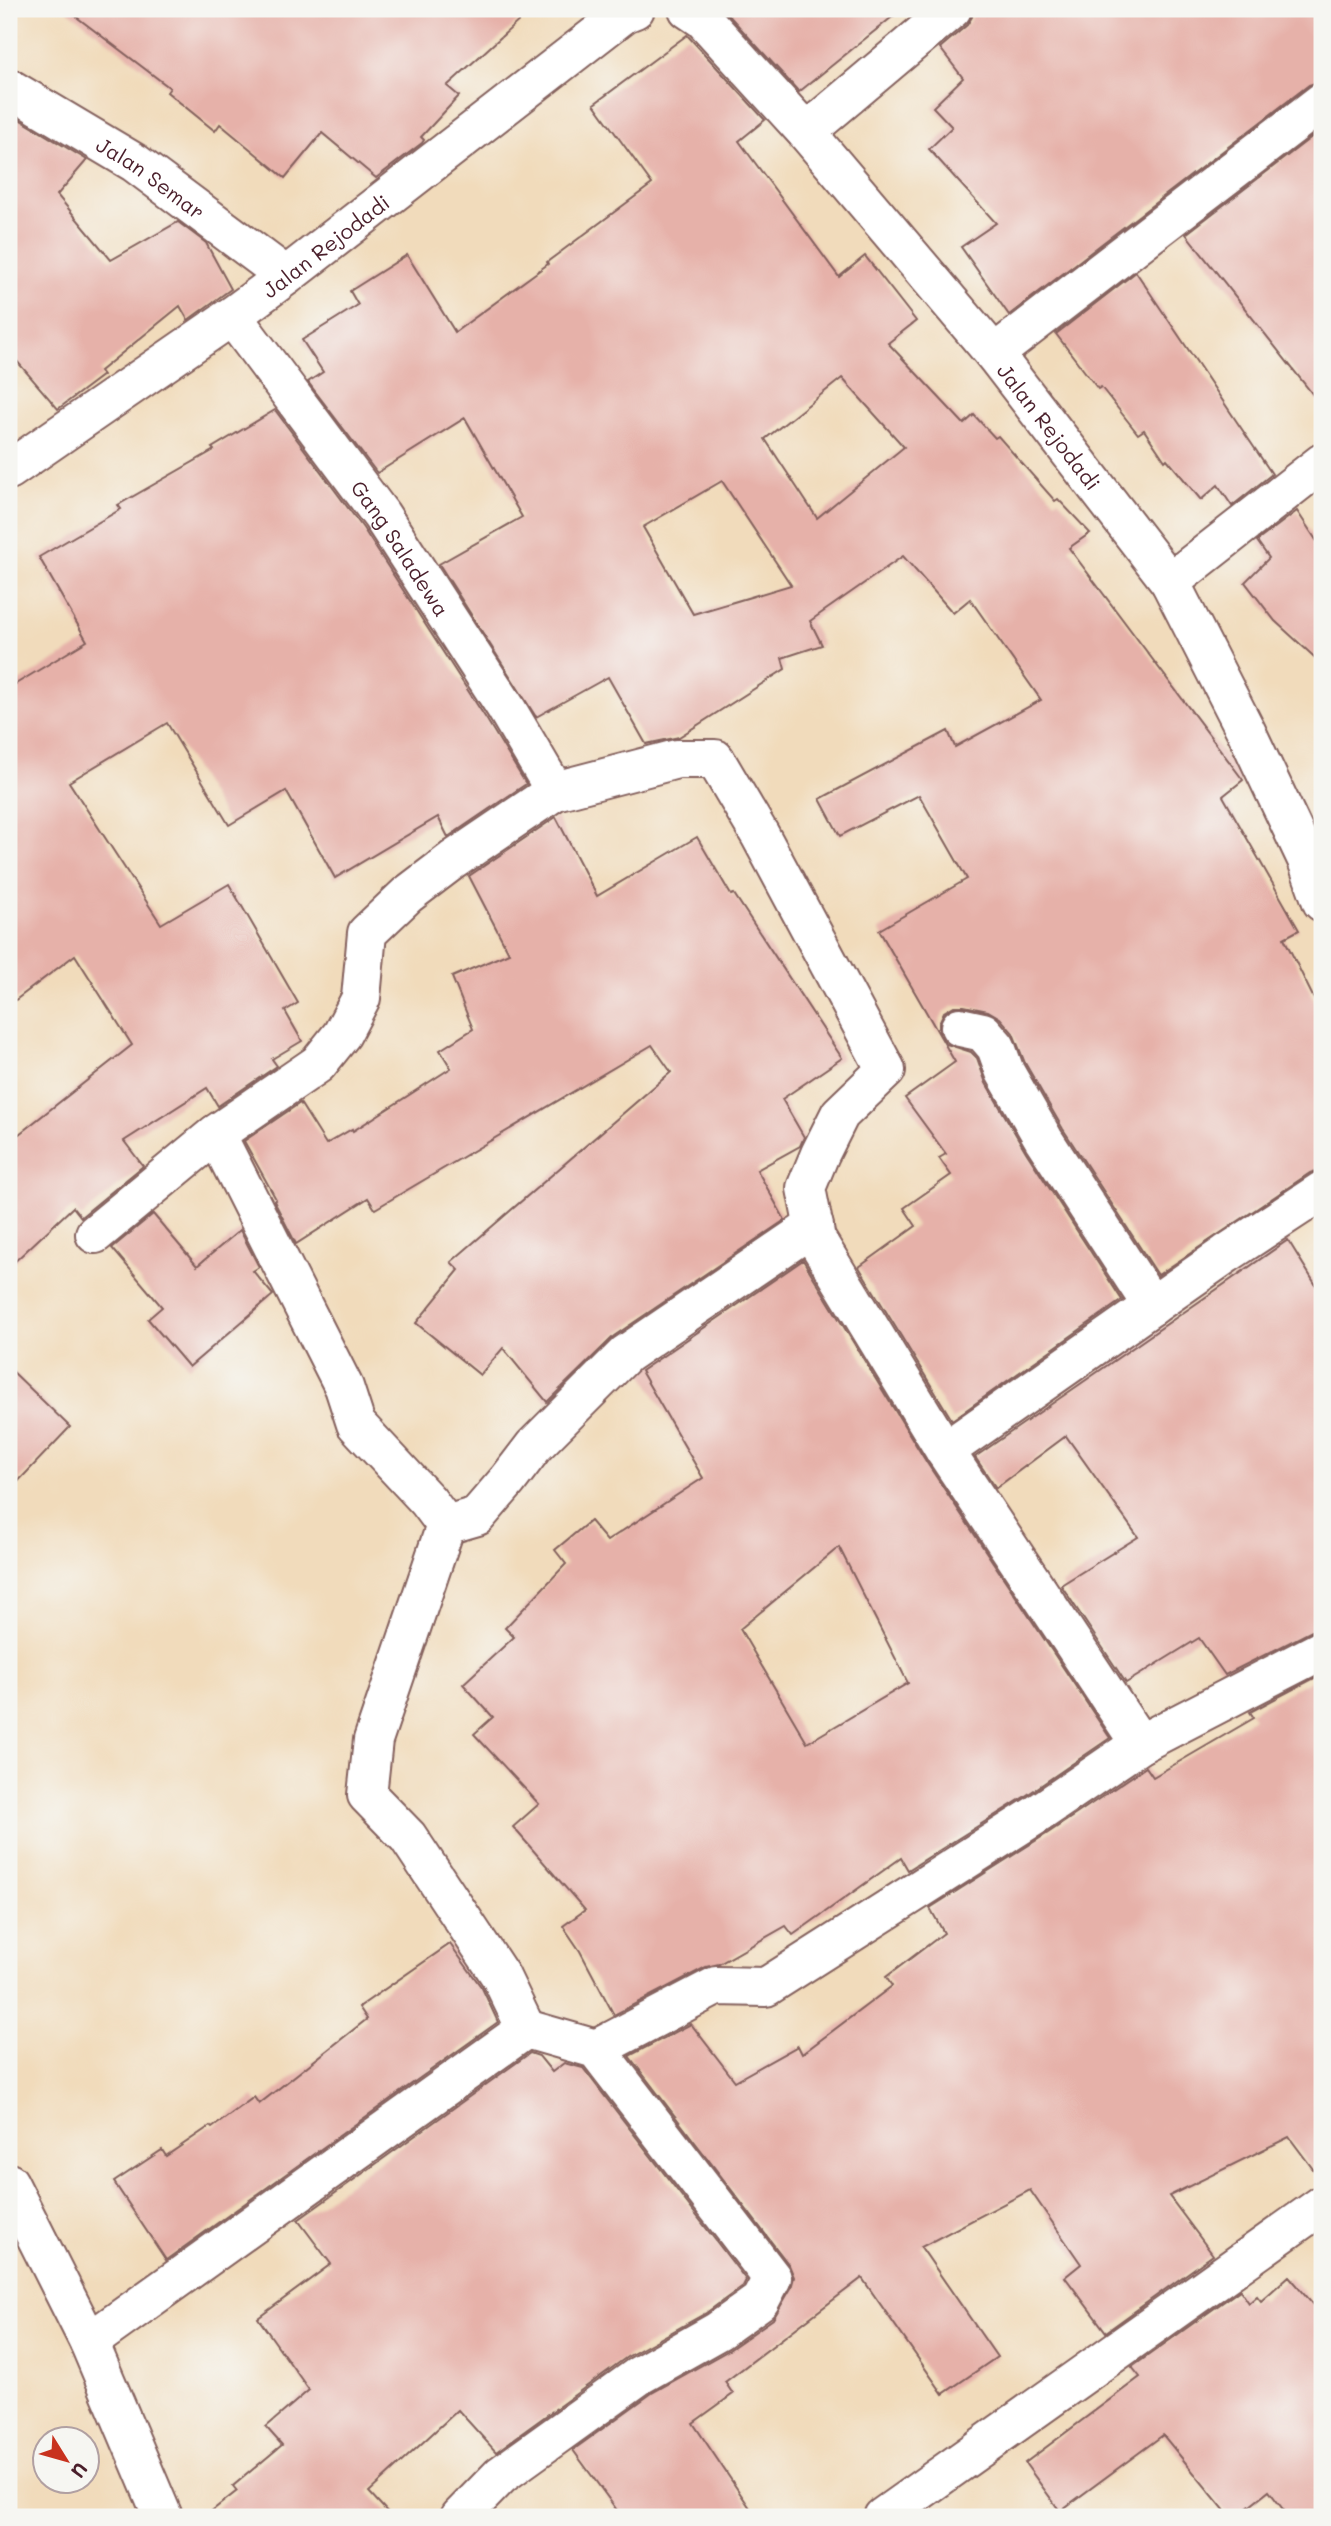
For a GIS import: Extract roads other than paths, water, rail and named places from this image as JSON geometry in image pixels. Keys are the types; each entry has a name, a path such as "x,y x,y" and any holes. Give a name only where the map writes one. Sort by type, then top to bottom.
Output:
{"street":[{"name":"Jalan Rejodadi","path":"9,470 232,316 625,13 635,9"},
{"name":"Jalan Rejodadi","path":"688,9 703,19 806,132 994,354 1170,582 1246,731 1315,855 1322,902"},
{"path":"806,132 952,9"},
{"name":"Jalan Semar","path":"9,88 135,163 286,276"},
{"path":"994,354 1322,102"},
{"name":"Gang Saladewa","path":"232,316 381,516 506,708 555,791"},
{"path":"1170,582 1322,463"},
{"path":"95,1234 216,1134 318,1064 342,1034 361,998 367,933 407,895 453,860 555,791 677,759 715,759 886,1070 840,1114 820,1154 806,1188 816,1239 944,1451 1140,1744"},
{"path":"960,1027 983,1032 996,1047 1005,1072 1044,1140 1152,1306"},
{"path":"216,1134 344,1387 356,1424 428,1501 446,1525"},
{"path":"944,1451 1322,1191"},
{"path":"446,1525 477,1516 534,1446 626,1354 814,1226"},
{"path":"446,1525 373,1740 367,1795 408,1837 501,1977 526,2029 596,2049 772,2278 760,2301 718,2331 640,2375 501,2475 460,2517"},
{"path":"596,2049 716,1986 766,1987 1036,1815 1140,1744 1322,1650"},
{"path":"89,2342 526,2029"},
{"path":"9,2183 89,2342 163,2517"},
{"path":"883,2517 1322,2205"}]}
